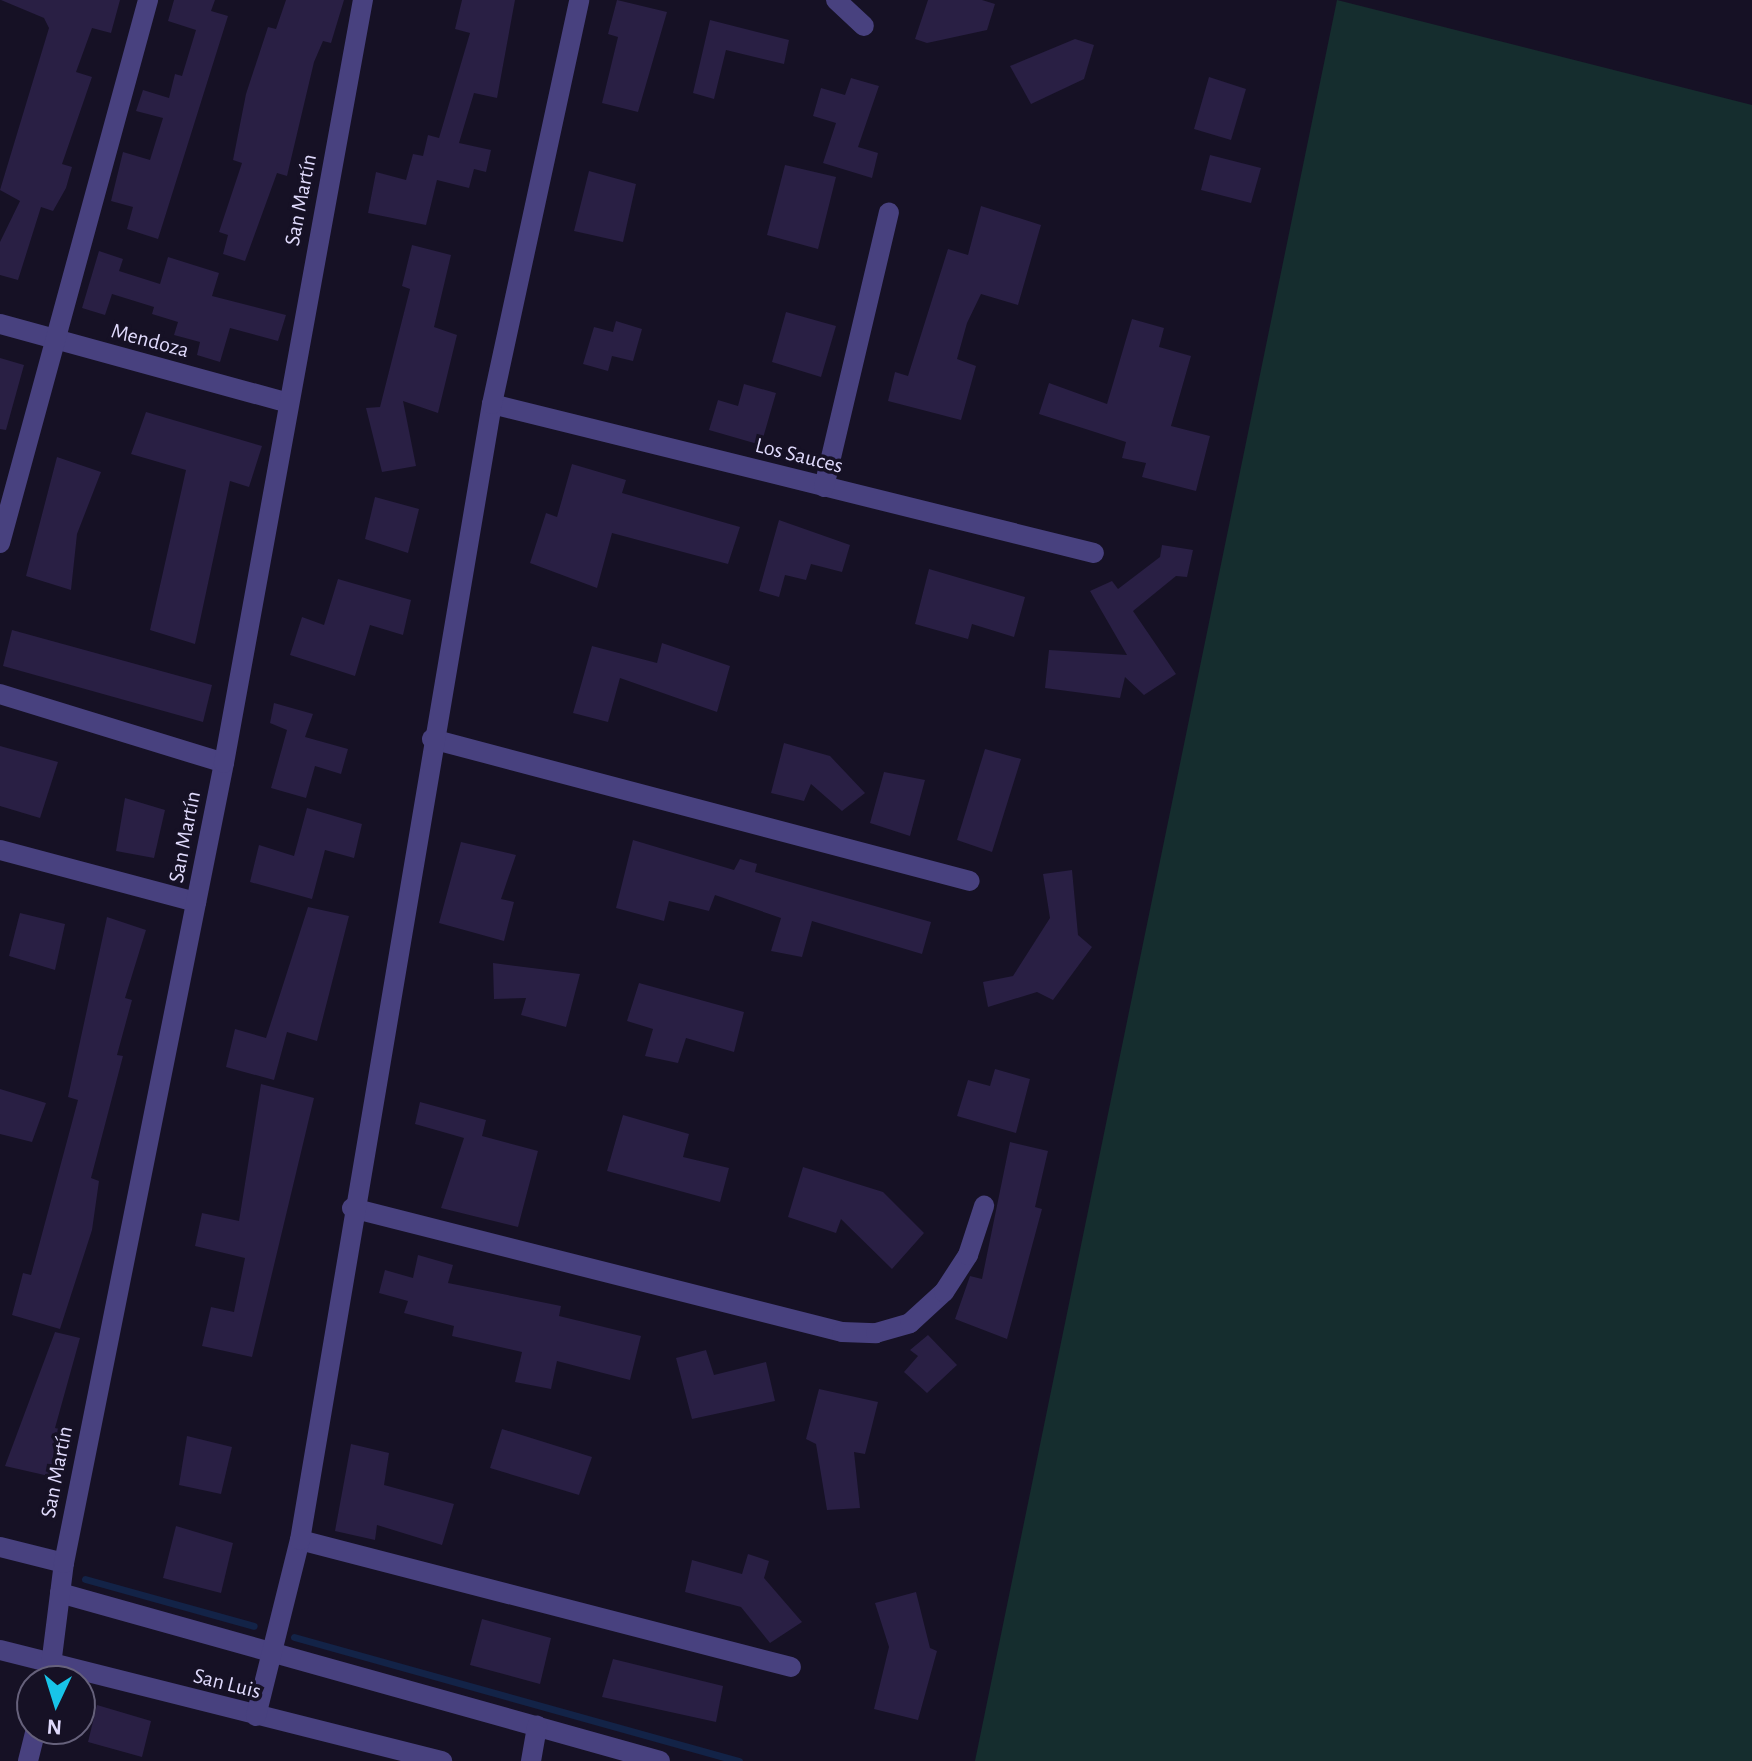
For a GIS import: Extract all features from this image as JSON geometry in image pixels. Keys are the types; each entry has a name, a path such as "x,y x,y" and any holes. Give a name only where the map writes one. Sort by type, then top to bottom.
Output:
{"street":[{"path":"0,543 148,0"},
{"name":"San Martín","path":"52,1665 64,1563 224,763 363,0"},
{"path":"256,1716 276,1650 300,1540 352,1208 492,404 579,0"},
{"path":"836,0 864,26"},
{"path":"824,487 889,213"},
{"name":"Mendoza","path":"0,324 288,403"},
{"name":"Los Sauces","path":"492,404 1094,553"},
{"path":"0,694 224,763"},
{"path":"432,739 970,881"},
{"path":"0,850 196,902"},
{"path":"352,1208 842,1332 876,1333 910,1323 944,1292 968,1255 984,1206"},
{"path":"300,1540 791,1667"},
{"path":"0,1547 64,1563"},
{"path":"60,1593 276,1650 660,1761"},
{"name":"San Luis","path":"0,1650 35,1665"},
{"name":"San Luis","path":"96,1682 442,1761"},
{"path":"531,1761 537,1726"}],"green space":[{"path":"1337,0 1752,105 1752,1761 975,1761"}],"building":[{"path":"1,0 120,0 111,33 92,28 76,72 92,77 62,164 72,167 66,188 53,211 41,207 18,280 0,275 0,242 20,201 0,190 49,28 44,18"},
{"path":"174,0 215,0 211,11 228,16 158,239 127,229 133,207 111,201 123,152 150,160 163,118 136,111 143,90 169,98 175,74 182,76 196,30 168,21"},
{"path":"286,0 344,0 331,43 323,41 314,62 287,176 277,173 245,261 223,254 228,235 219,232 242,163 233,160 246,94 268,27 276,29"},
{"path":"462,0 515,0 497,98 474,93 459,143 491,150 486,172 474,169 469,188 437,180 426,225 368,213 376,172 406,180 413,154 423,156 428,135 439,138 470,33 455,29"},
{"path":"617,0 667,12 638,112 602,103 618,37 608,34"},
{"path":"928,0 982,0 995,4 987,30 927,43 915,39"},
{"path":"710,20 789,40 784,64 726,50 714,99 693,93"},
{"path":"1075,39 1094,45 1084,79 1031,104 1010,66"},
{"path":"1209,77 1246,89 1231,140 1194,129"},
{"path":"851,78 879,86 858,147 878,153 872,178 823,163 836,123 813,116 821,88 845,95"},
{"path":"1210,155 1261,168 1251,203 1201,190"},
{"path":"785,165 836,177 818,249 767,235"},
{"path":"589,171 636,184 623,242 574,231"},
{"path":"981,206 1041,225 1018,305 981,294 967,323 957,359 976,366 961,420 888,401 895,372 908,376 948,249 968,255"},
{"path":"412,245 451,255 434,327 457,335 438,413 403,401 416,466 382,472 366,408 380,407 410,289 402,286"},
{"path":"99,251 123,259 119,271 160,284 168,257 219,273 212,296 286,315 278,341 230,328 220,362 197,355 200,342 174,335 178,322 152,314 154,307 112,294 105,315 82,308"},
{"path":"786,312 836,326 821,377 772,362"},
{"path":"1132,319 1164,328 1159,347 1191,356 1171,426 1210,436 1196,491 1142,477 1146,463 1122,458 1126,442 1039,414 1049,383 1107,404"},
{"path":"616,321 642,329 633,361 612,356 608,371 583,364 594,327 613,332"},
{"path":"0,358 24,365 6,430 0,429"},
{"path":"744,384 776,393 761,445 709,430 718,400 738,406"},
{"path":"146,412 262,446 249,487 230,481 195,644 150,630 186,470 131,454"},
{"path":"57,457 101,472 77,534 71,590 26,576"},
{"path":"572,464 626,480 622,493 740,527 728,564 612,533 597,588 530,563 546,513 557,517"},
{"path":"375,497 419,509 408,553 365,539"},
{"path":"779,520 850,545 842,572 811,564 806,580 785,575 779,597 759,591"},
{"path":"1162,545 1193,550 1187,577 1176,576 1133,611 1176,674 1144,695 1125,677 1120,698 1045,688 1049,650 1127,655 1090,591 1112,581 1118,589 1160,557"},
{"path":"929,569 1025,597 1014,637 972,624 968,639 915,624"},
{"path":"338,579 411,600 403,635 370,625 355,676 290,655 302,617 324,625"},
{"path":"12,630 212,685 203,722 3,666"},
{"path":"662,643 730,666 717,712 620,678 608,722 573,713 592,646 657,663"},
{"path":"274,703 313,714 305,737 348,749 341,774 315,766 306,798 271,788 287,730 270,723"},
{"path":"784,743 830,756 865,793 842,811 811,784 804,801 771,793"},
{"path":"0,746 58,762 40,818 0,806"},
{"path":"985,749 1021,759 992,852 957,840"},
{"path":"884,772 925,780 910,836 870,823"},
{"path":"125,798 165,810 154,858 116,851"},
{"path":"307,808 362,824 354,858 325,850 312,899 250,882 259,845 294,856"},
{"path":"633,840 734,870 740,859 757,864 755,872 931,922 922,954 812,921 802,957 771,951 781,918 715,895 709,911 669,901 664,921 616,908"},
{"path":"461,842 516,855 501,899 514,902 504,941 439,923"},
{"path":"1072,870 1078,935 1092,947 1053,1000 1037,992 988,1007 983,982 1013,976 1050,918 1043,874"},
{"path":"308,907 349,916 317,1041 287,1032 274,1080 226,1067 235,1029 266,1038"},
{"path":"20,913 65,924 55,970 9,956"},
{"path":"107,917 146,930 125,998 132,1000 117,1055 123,1056 91,1178 99,1181 92,1230 60,1329 12,1315 23,1273 31,1275 78,1100 68,1097"},
{"path":"493,963 580,974 566,1027 521,1015 526,998 494,999"},
{"path":"639,983 744,1012 734,1052 686,1038 678,1063 645,1056 653,1029 627,1021"},
{"path":"995,1069 1030,1079 1016,1133 957,1116 968,1080 990,1086"},
{"path":"261,1084 314,1098 252,1357 202,1346 211,1307 234,1312 245,1258 195,1246 202,1213 239,1221"},
{"path":"0,1089 46,1103 32,1142 0,1134"},
{"path":"420,1102 486,1120 482,1136 538,1151 518,1227 441,1208 464,1138 415,1124"},
{"path":"623,1115 689,1134 683,1157 729,1168 720,1202 607,1171"},
{"path":"1010,1142 1048,1151 1035,1207 1042,1209 1007,1339 955,1319 970,1276 982,1279"},
{"path":"803,1167 883,1192 924,1233 892,1269 841,1219 836,1233 788,1217"},
{"path":"418,1255 453,1265 448,1283 561,1306 559,1316 641,1336 630,1380 557,1361 551,1389 515,1382 522,1352 452,1336 454,1326 404,1313 408,1301 379,1293 385,1270 413,1278"},
{"path":"55,1332 80,1338 55,1428 73,1432 62,1479 5,1466"},
{"path":"928,1335 957,1365 927,1393 904,1372 918,1356 910,1350"},
{"path":"706,1350 714,1375 766,1362 775,1401 692,1419 676,1358"},
{"path":"819,1389 878,1402 865,1454 854,1452 860,1508 827,1510 816,1444 806,1439"},
{"path":"502,1429 592,1457 579,1495 490,1468"},
{"path":"187,1436 232,1447 221,1494 179,1485"},
{"path":"351,1444 389,1453 384,1485 454,1504 442,1545 377,1525 375,1540 335,1531"},
{"path":"176,1526 233,1543 221,1593 163,1578"},
{"path":"748,1554 769,1561 764,1578 802,1622 770,1643 741,1607 685,1592 692,1560 742,1574"},
{"path":"916,1592 930,1648 937,1651 918,1720 874,1709 889,1647 875,1603"},
{"path":"482,1619 551,1638 540,1684 470,1665"},
{"path":"613,1659 723,1686 716,1722 602,1697"},
{"path":"97,1705 151,1721 142,1757 96,1744"}],"waterway":[{"path":"85,1579 254,1626"},
{"path":"294,1637 739,1761"}]}
